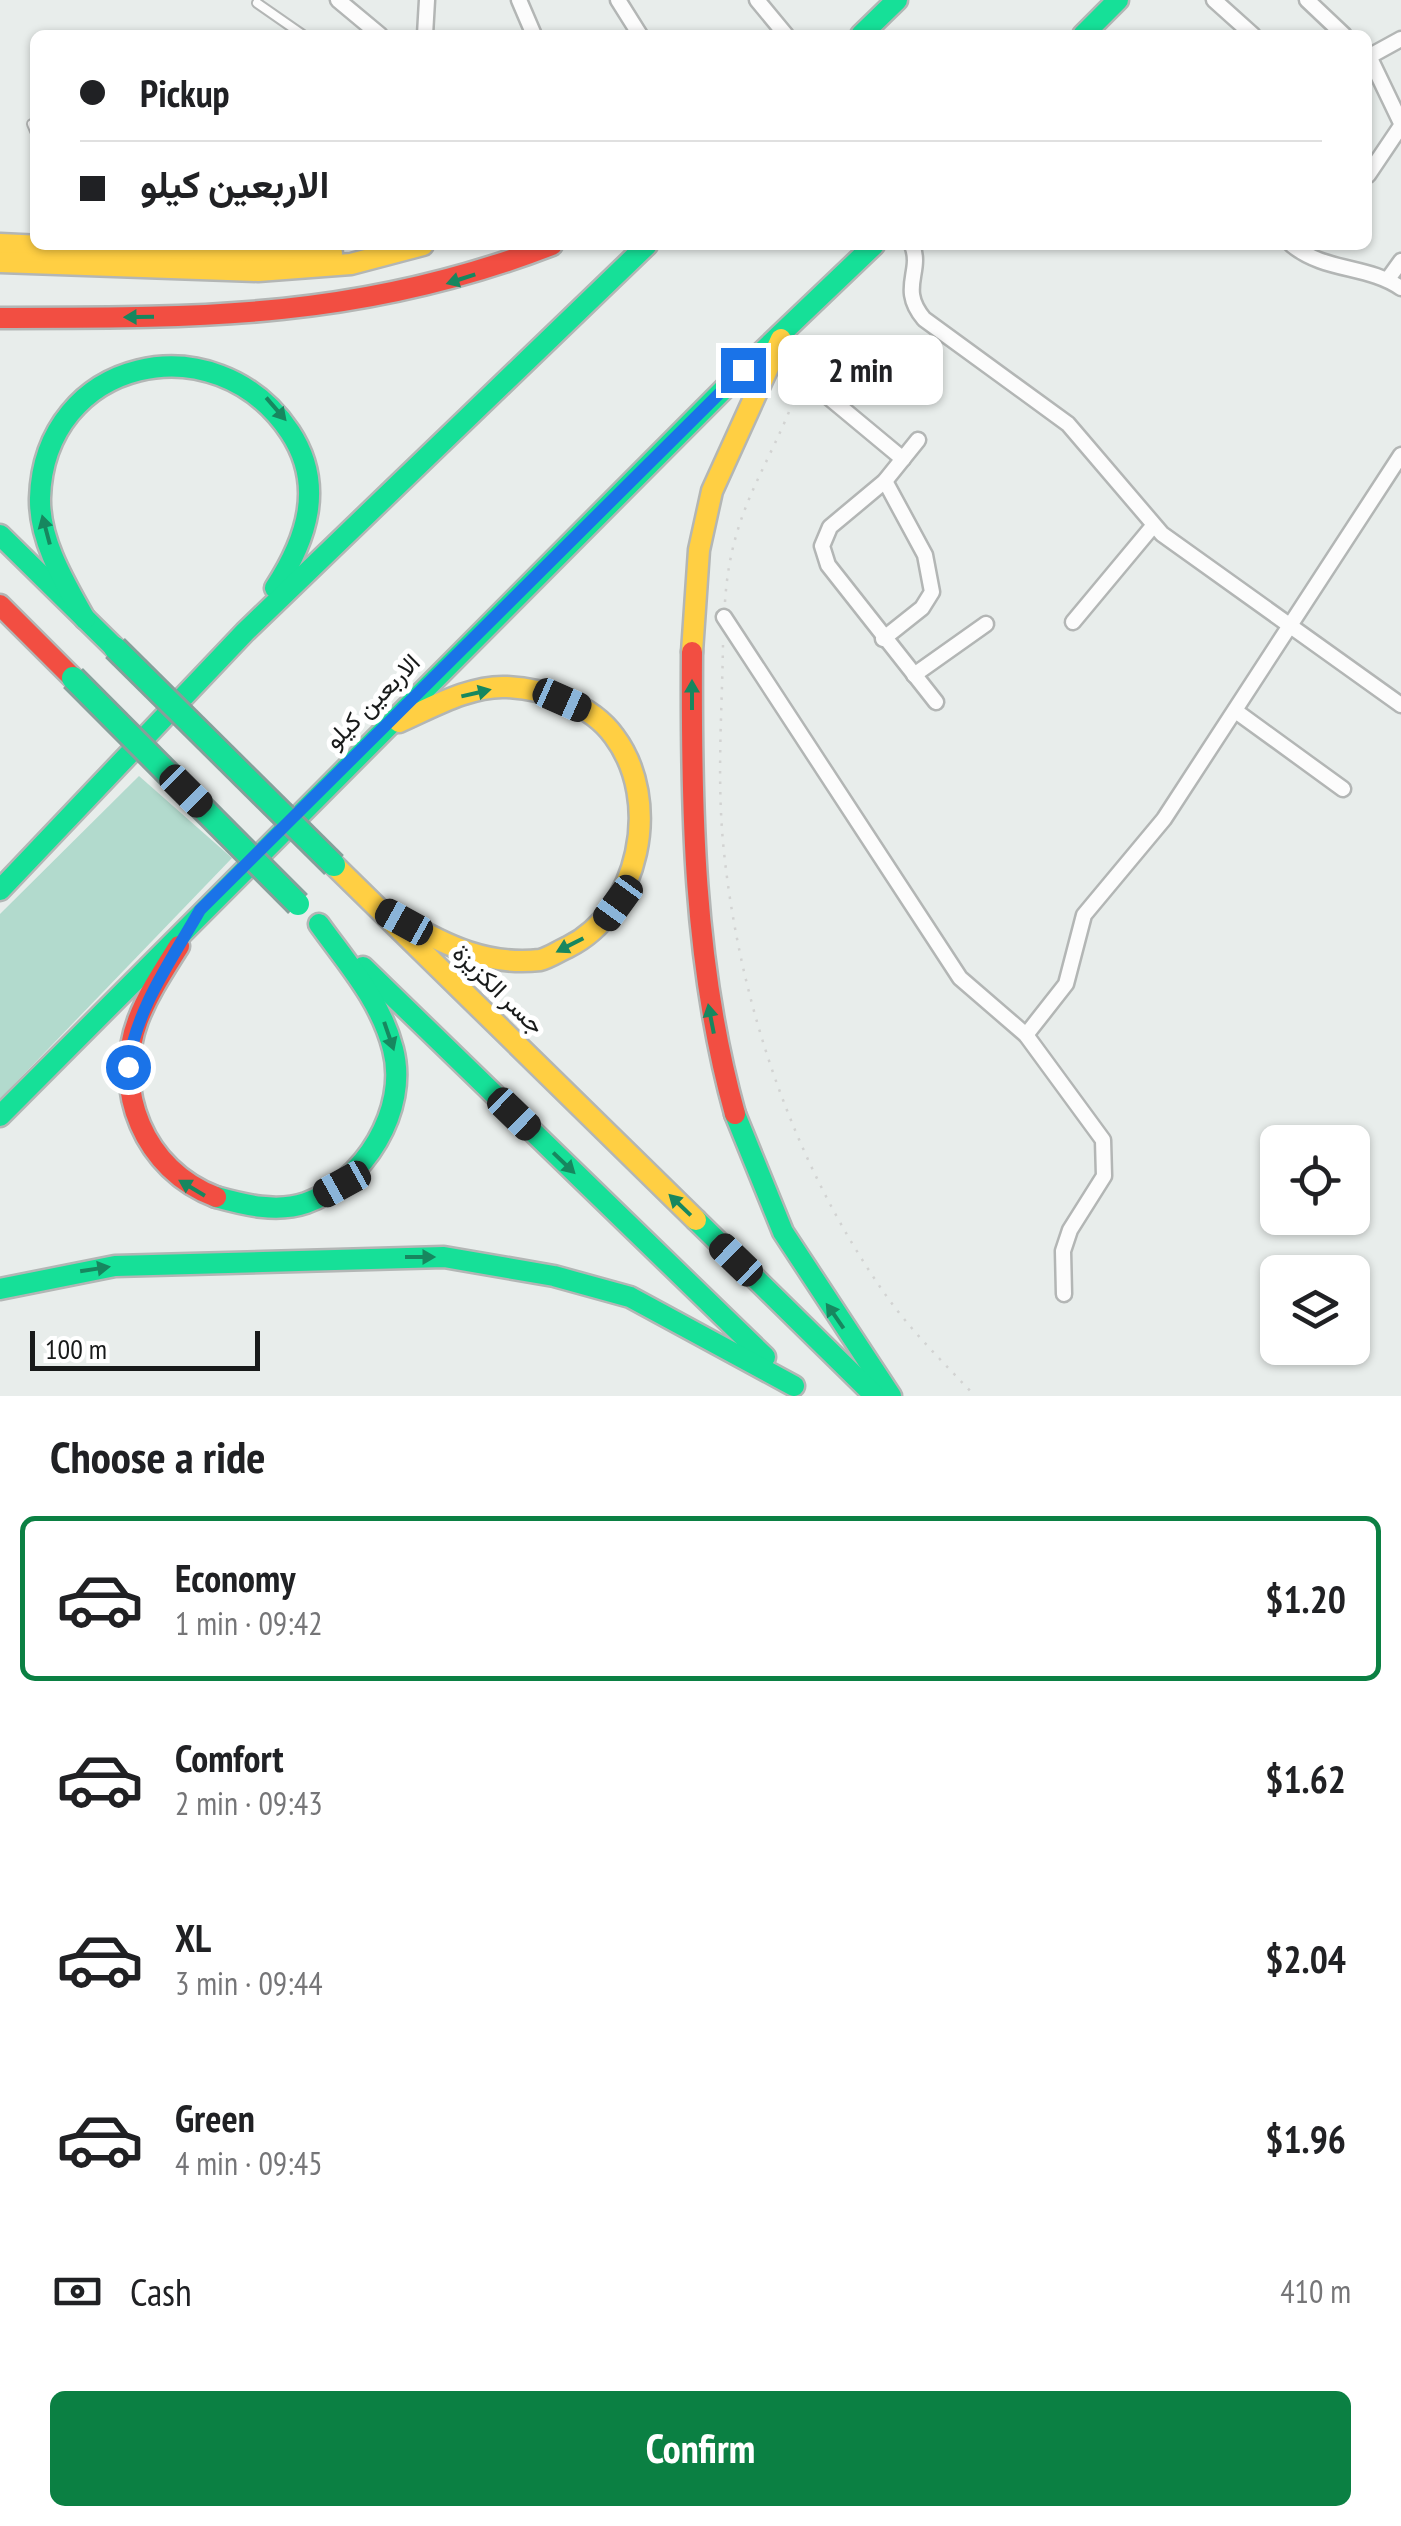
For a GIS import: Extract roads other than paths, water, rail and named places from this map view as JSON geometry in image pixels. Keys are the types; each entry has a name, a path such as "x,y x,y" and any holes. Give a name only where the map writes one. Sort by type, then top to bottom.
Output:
{"main road":[{"path":"866,30 897,0"},
{"path":"1089,30 1118,0"},
{"path":"0,244 30,245"},
{"path":"231,250 384,254"},
{"path":"0,262 258,271 350,264 401,250"},
{"path":"0,318 265,314 337,308 442,285 538,250"},
{"path":"0,890 245,632 642,250"},
{"name":"الاربعين كيلو","path":"0,1116 200,910 869,250"},
{"path":"790,324 719,469 699,546 693,605 692,800 699,942 716,1045 765,1194 821,1297 891,1396"},
{"path":"85,618 57,570 42,520 43,468 54,436 96,388 117,376 154,364 194,365 233,375 275,406 293,430 309,478 310,519 304,538 245,632"},
{"name":"جسر الكزيزة","path":"0,534 875,1396"},
{"path":"0,605 298,904 799,1391"},
{"path":"0,626 73,678"},
{"path":"373,904 436,939 482,958 507,961 550,954 569,948 606,920 635,868 643,829 637,784 618,746 581,708 562,700 526,689 489,690 443,703 385,728"},
{"path":"0,863 26,852 81,808"},
{"path":"200,910 136,1026 128,1086 136,1122 154,1155 196,1192 237,1206 289,1206 342,1184 375,1149 392,1109 396,1086 394,1052 387,1028 319,924"},
{"path":"0,1289 115,1266 444,1257 554,1276 630,1297 799,1391"}],"street":[{"path":"338,0 369,30"},
{"path":"425,30 427,0"},
{"path":"520,0 532,30"},
{"path":"618,0 637,30"},
{"path":"757,0 782,30"},
{"path":"1214,0 1247,30"},
{"path":"1307,0 1339,30"},
{"path":"1372,53 1401,39"},
{"path":"1372,63 1401,125 1372,168"},
{"path":"913,250 910,294 924,319 1068,424 1153,526 1401,704"},
{"path":"1314,252 1388,279 1401,288"},
{"path":"1388,279 1401,261"},
{"path":"802,375 903,459"},
{"path":"918,440 885,482 830,527 822,546 828,564 936,702"},
{"path":"1026,1036 1066,984 1084,915 1164,819 1401,455"},
{"path":"883,639 922,608 932,592 926,555 885,482"},
{"path":"1073,622 1153,526"},
{"path":"724,617 960,978 1026,1036 1095,1123 1106,1158 1097,1193 1070,1230 1063,1251 1064,1294"},
{"path":"914,675 986,624"},
{"path":"1236,712 1343,790"}],"lane":[{"path":"257,3 296,30"}]}
